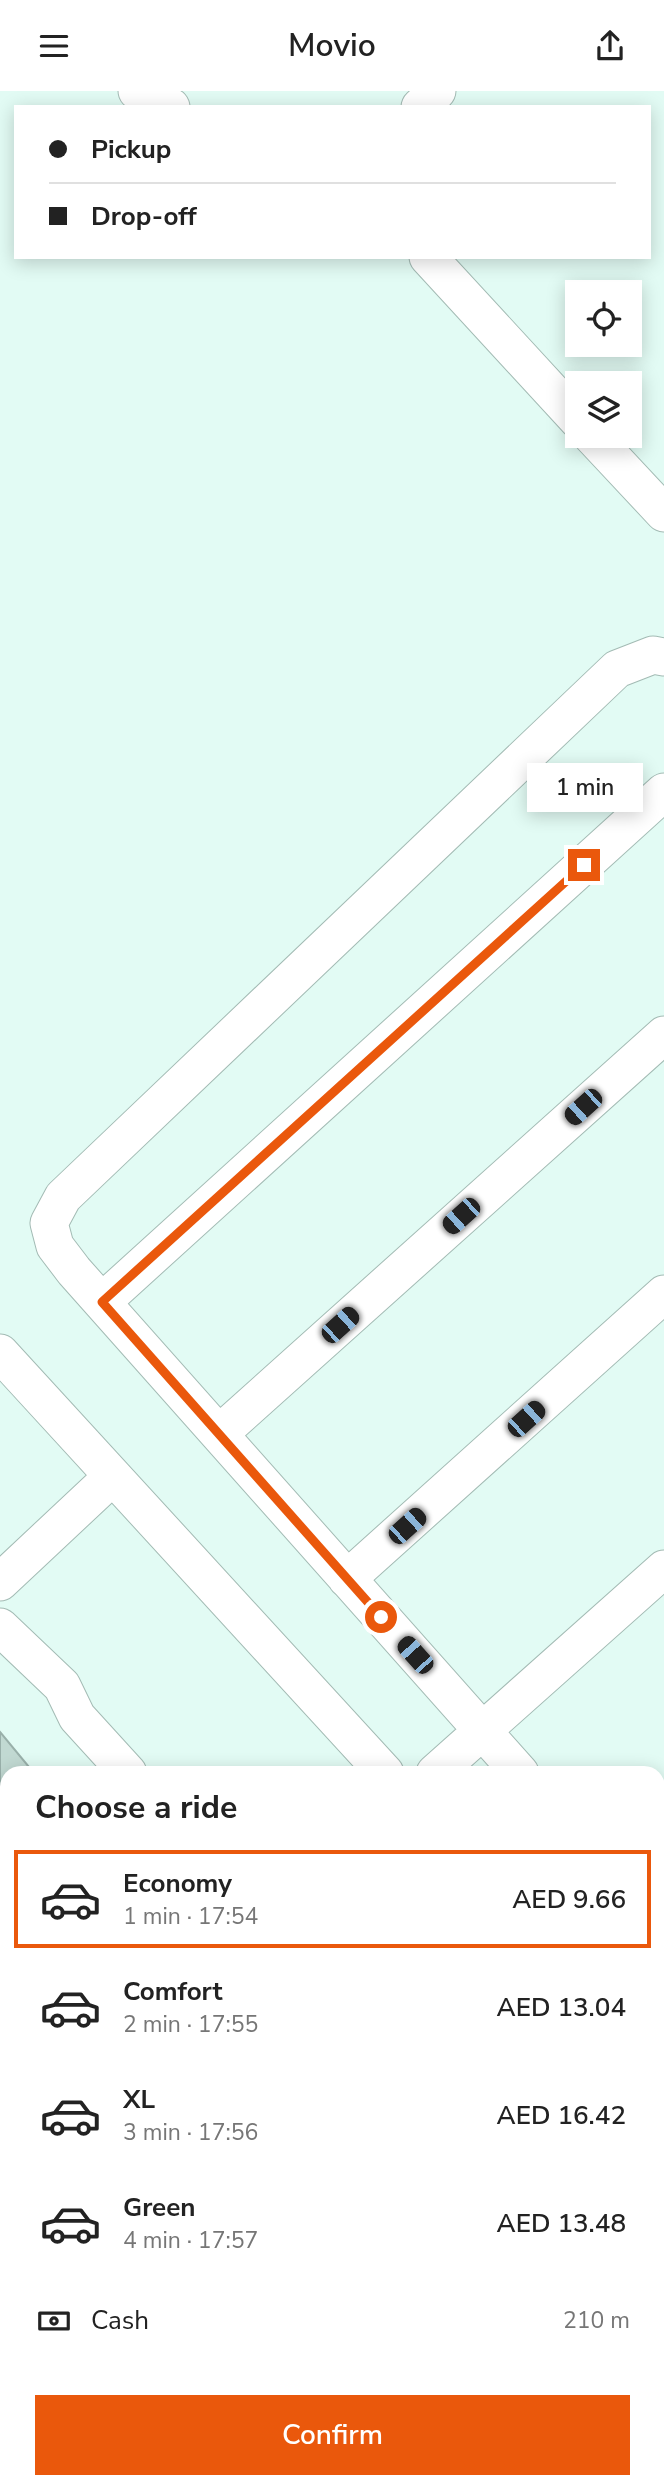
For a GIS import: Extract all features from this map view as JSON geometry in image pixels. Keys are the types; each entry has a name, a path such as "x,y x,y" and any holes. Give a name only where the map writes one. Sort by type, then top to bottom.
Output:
{"street":[{"path":"136,91 167,105"},
{"path":"422,105 437,91"},
{"path":"430,259 565,406"},
{"path":"603,448 664,513"},
{"path":"514,1766 102,1302 55,1246 48,1223 63,1197 617,669 653,655 664,657"},
{"path":"102,1302 664,792"},
{"path":"219,1434 664,1035"},
{"path":"347,1579 664,1294"},
{"path":"0,1353 378,1766"},
{"path":"0,1582 112,1477"},
{"path":"443,1766 664,1569"},
{"path":"0,1627 62,1686 77,1717 122,1766"}],"building":[{"path":"0,1732 28,1766 0,1766"}],"route":[{"path":"381,1617 102,1302 584,865"}]}
